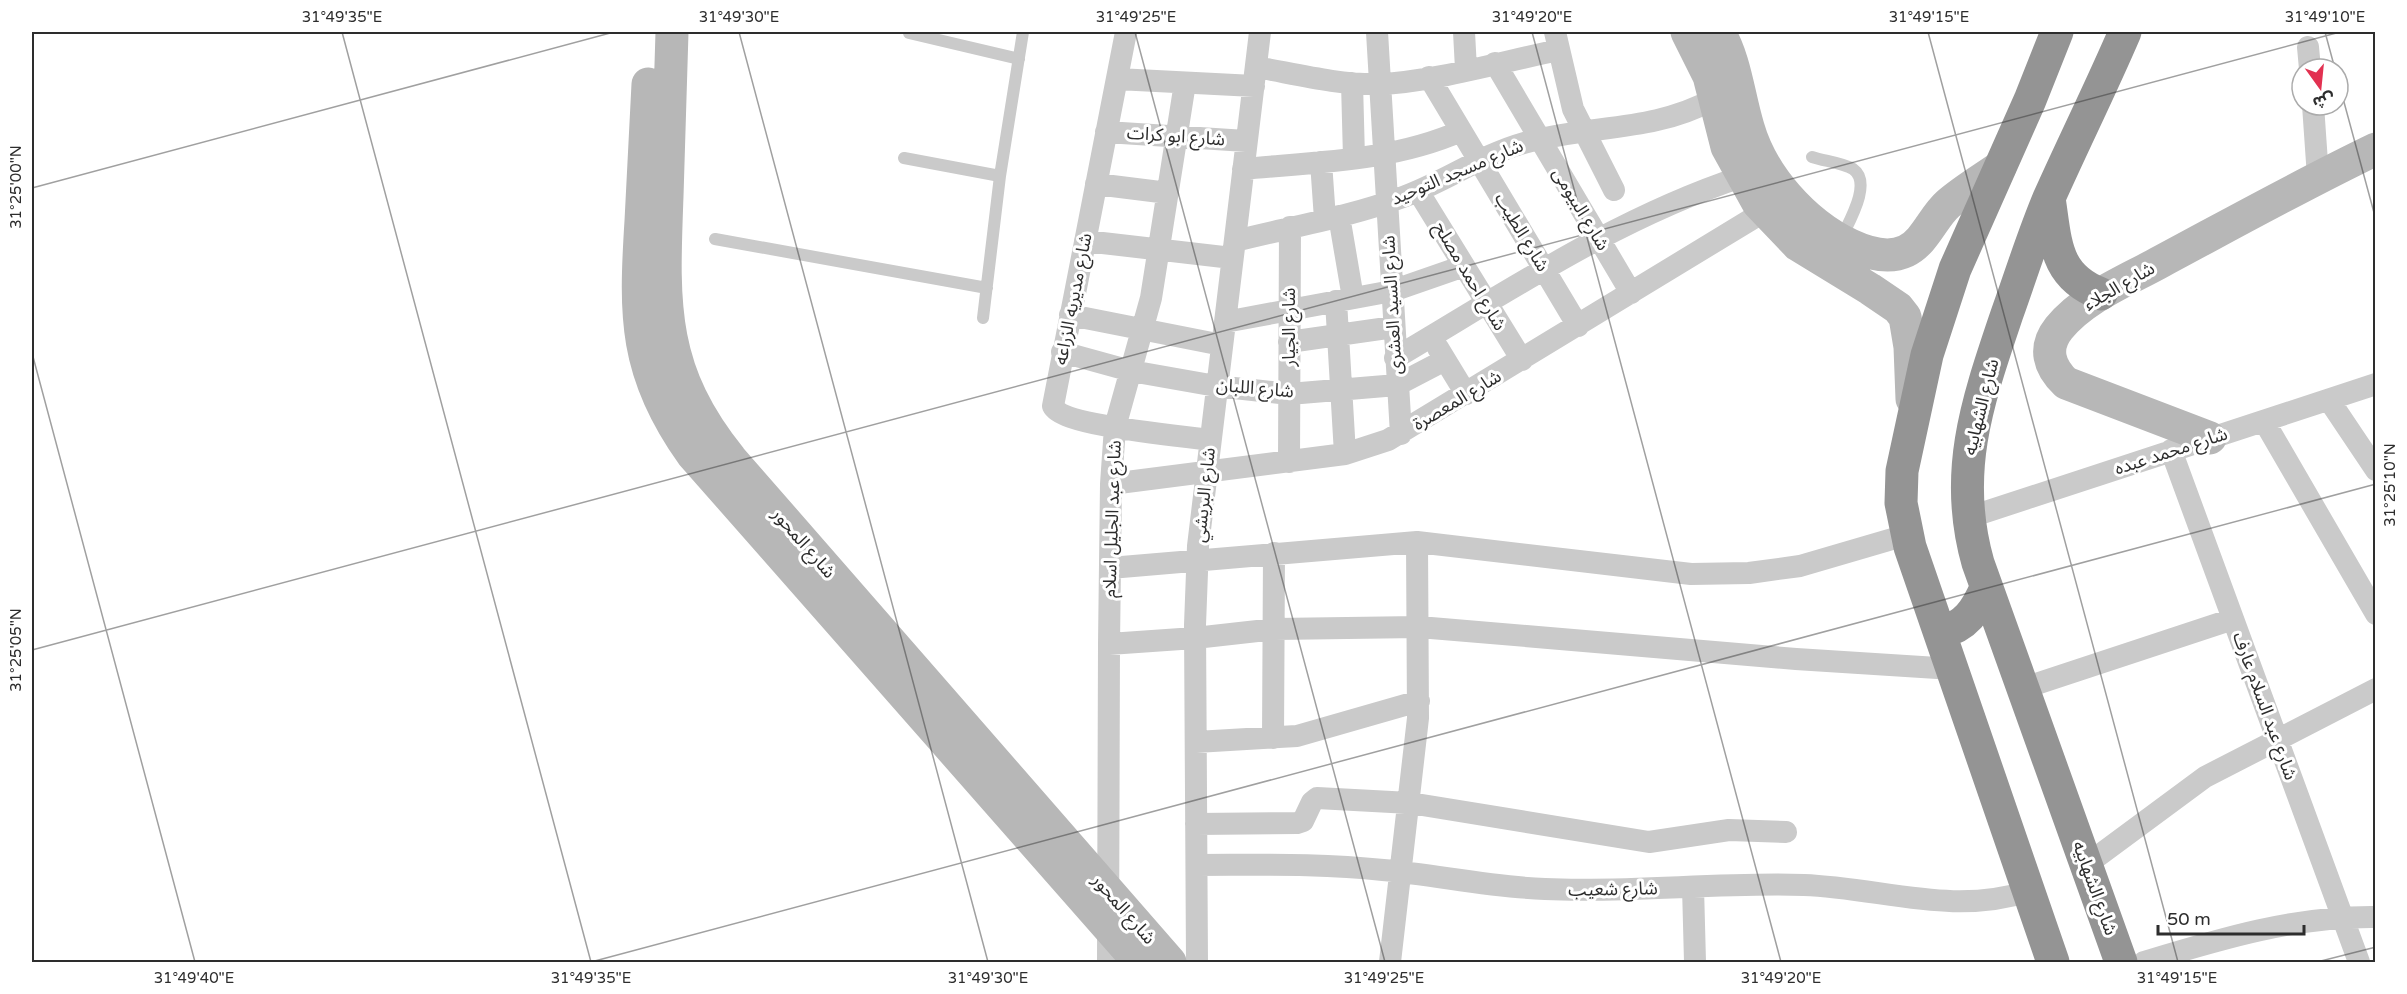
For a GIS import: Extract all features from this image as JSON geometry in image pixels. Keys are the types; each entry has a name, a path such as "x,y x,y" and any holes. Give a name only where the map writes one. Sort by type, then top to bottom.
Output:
{"highway":[{"path":"2053,963 1941,632 1906,536 1901,482 1927,355 1950,281 2057,32"},
{"name":"شارع الشهابيه","path":"2116,37 2033,239 1977,409 1967,464 1967,518 1986,588 2024,688 2121,963"},
{"path":"2049,198 2058,252 2064,267 2073,279 2085,288 2101,294"},
{"path":"1941,632 1955,628 1967,620 1986,588"}],"main road":[{"name":"شارع المحور","path":"651,32 637,306 645,359 663,409 692,454 1139,963"},
{"name":"شارع المحور","path":"672,32 664,305 673,353 690,398 702,420 731,459 1170,963"},
{"path":"1687,32 1708,76 1727,147 1741,177 1765,212 1808,252 1870,289 1898,308 1905,317 1910,347 1913,416"},
{"path":"1719,32 1732,60 1748,129 1764,162 1804,214 1841,241 1884,255 1897,255 1914,246 1949,203 2000,167"},
{"name":"شارع الجلاء","path":"2210,438 2066,383 2055,373 2048,352 2058,328 2101,294 2318,177 2376,150"},
{"path":"1870,289 1881,286 1888,277 1889,266 1884,255"}],"street":[{"name":"شارع مديريه الزراعه","path":"1126,32 1053,399 1054,410 1060,415 1115,427 1210,440"},
{"name":"شارع البريشي","path":"1197,963 1195,638 1197,561 1216,386 1260,32"},
{"name":"شارع السيد العشرى","path":"1377,32 1401,434"},
{"path":"1464,32 1466,69"},
{"path":"1117,79 1185,83 1255,77 1380,84 1429,77 1495,63 1557,41 1570,98 1582,130 1614,190"},
{"name":"شارع البيومى","path":"1495,63 1631,293"},
{"name":"شارع الطيب","path":"1429,77 1578,326"},
{"name":"شارع عبد الجليل اسلام","path":"1108,963 1111,484 1115,427 1143,330 1159,249 1185,83"},
{"path":"1352,83 1354,158"},
{"name":"شارع مسجد التوحيد","path":"1234,249 1290,227 1387,202 1418,191 1479,160 1540,138 1582,130 1664,120 1714,99"},
{"path":"2314,117 2318,177"},
{"path":"1243,169 1384,155 1431,143 1461,131"},
{"name":"شارع ابو كرات","path":"1106,132 1246,141"},
{"path":"1321,162 1332,217 1344,300 1338,334 1345,454"},
{"path":"1395,358 1599,239 1663,206 1741,177"},
{"path":"1096,184 1168,193"},
{"name":"شارع احمد مصلح","path":"1418,191 1522,360"},
{"name":"شارع المعصرة","path":"1111,484 1206,474 1345,454 1374,446 1401,434 1765,212"},
{"name":"شارع الجيار","path":"1289,462 1290,227"},
{"path":"1085,241 1159,249 1234,249"},
{"path":"1225,322 1392,291 1464,266"},
{"path":"1070,315 1222,345"},
{"path":"1289,342 1394,327"},
{"path":"1431,337 1466,394"},
{"name":"شارع اللبان","path":"1062,352 1131,371 1216,386 1289,394 1397,385 1445,360"},
{"name":"شارع محمد عبده","path":"1967,518 2376,384"},
{"path":"2329,400 2372,459"},
{"path":"2264,421 2342,560 2376,615"},
{"name":"شارع عبد السلام عارف","path":"2171,450 2359,963"},
{"path":"1110,568 1417,542 1692,574 1749,573 1800,566 1906,536"},
{"path":"1390,963 1410,803 1419,701 1417,542"},
{"path":"1273,738 1274,553"},
{"path":"2024,688 2233,619"},
{"path":"1109,644 1195,638 1275,628 1419,627 1796,659 1953,669"},
{"path":"2086,865 2205,777 2376,689"},
{"path":"1196,742 1273,738 1325,730 1419,701"},
{"path":"1196,824 1297,823 1303,821 1312,802 1317,798 1410,803 1649,842 1729,830 1786,832"},
{"name":"شارع شعيب","path":"1197,865 1318,865 1400,872 1472,884 1528,889 1823,886 1958,903 1994,900 2029,891"},
{"path":"1693,887 1695,963"},
{"path":"2144,963 2268,927 2342,916 2376,917"}],"lane":[{"path":"983,318 1000,176 1023,32"},
{"path":"909,33 1019,59"},
{"path":"1812,157 1853,169 1861,179 1862,191 1841,241"},
{"path":"904,158 1000,176"},
{"path":"716,240 987,288"}]}
